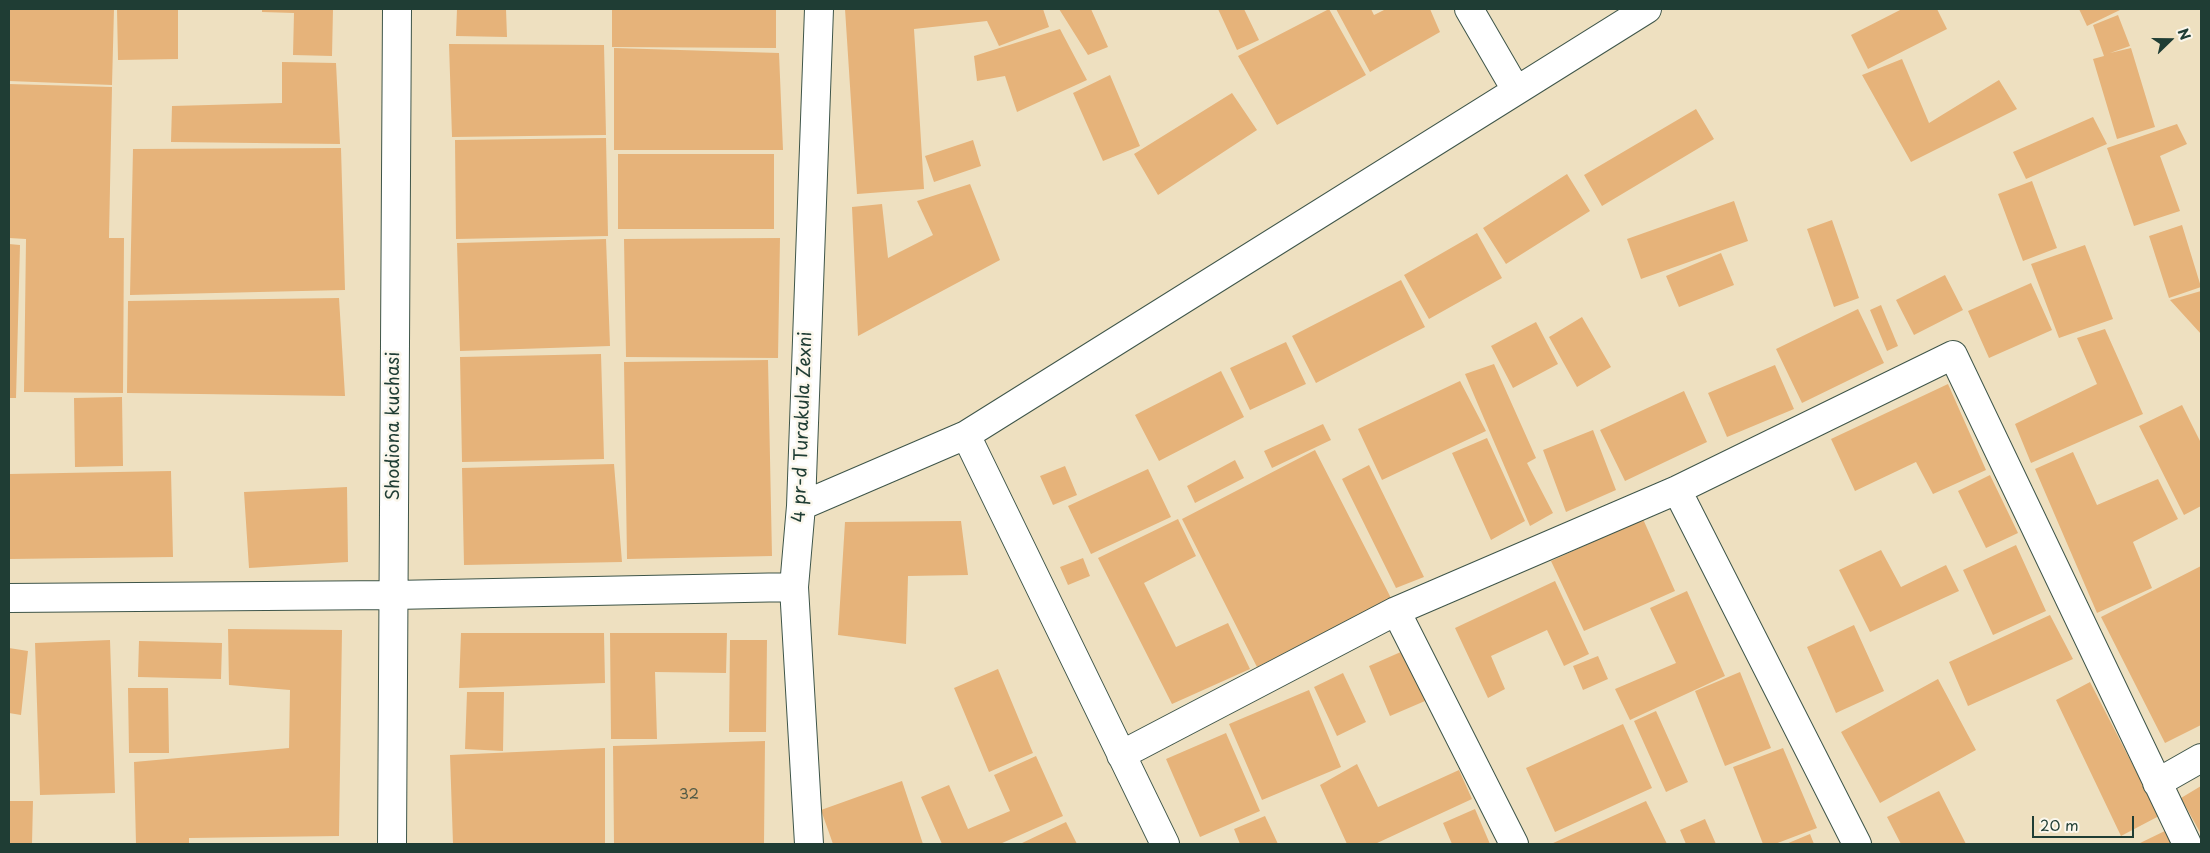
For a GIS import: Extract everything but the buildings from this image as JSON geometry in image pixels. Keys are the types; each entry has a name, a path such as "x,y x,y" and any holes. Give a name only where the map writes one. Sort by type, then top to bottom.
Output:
{"street":[{"name":"Shodiona kuchasi","path":"392,844 397,9"},
{"name":"4 pr-d Turakula Zexni","path":"809,844 794,587 801,506 819,9"},
{"path":"1469,9 1516,90"},
{"path":"801,506 966,435 1647,9"},
{"path":"1121,755 1396,611 1677,490 1953,356 2188,844"},
{"path":"966,435 1165,844"},
{"path":"1677,490 1857,844"},
{"path":"9,598 393,595 794,587"},
{"path":"1396,611 1514,844"},
{"path":"2158,784 2201,758"}]}
